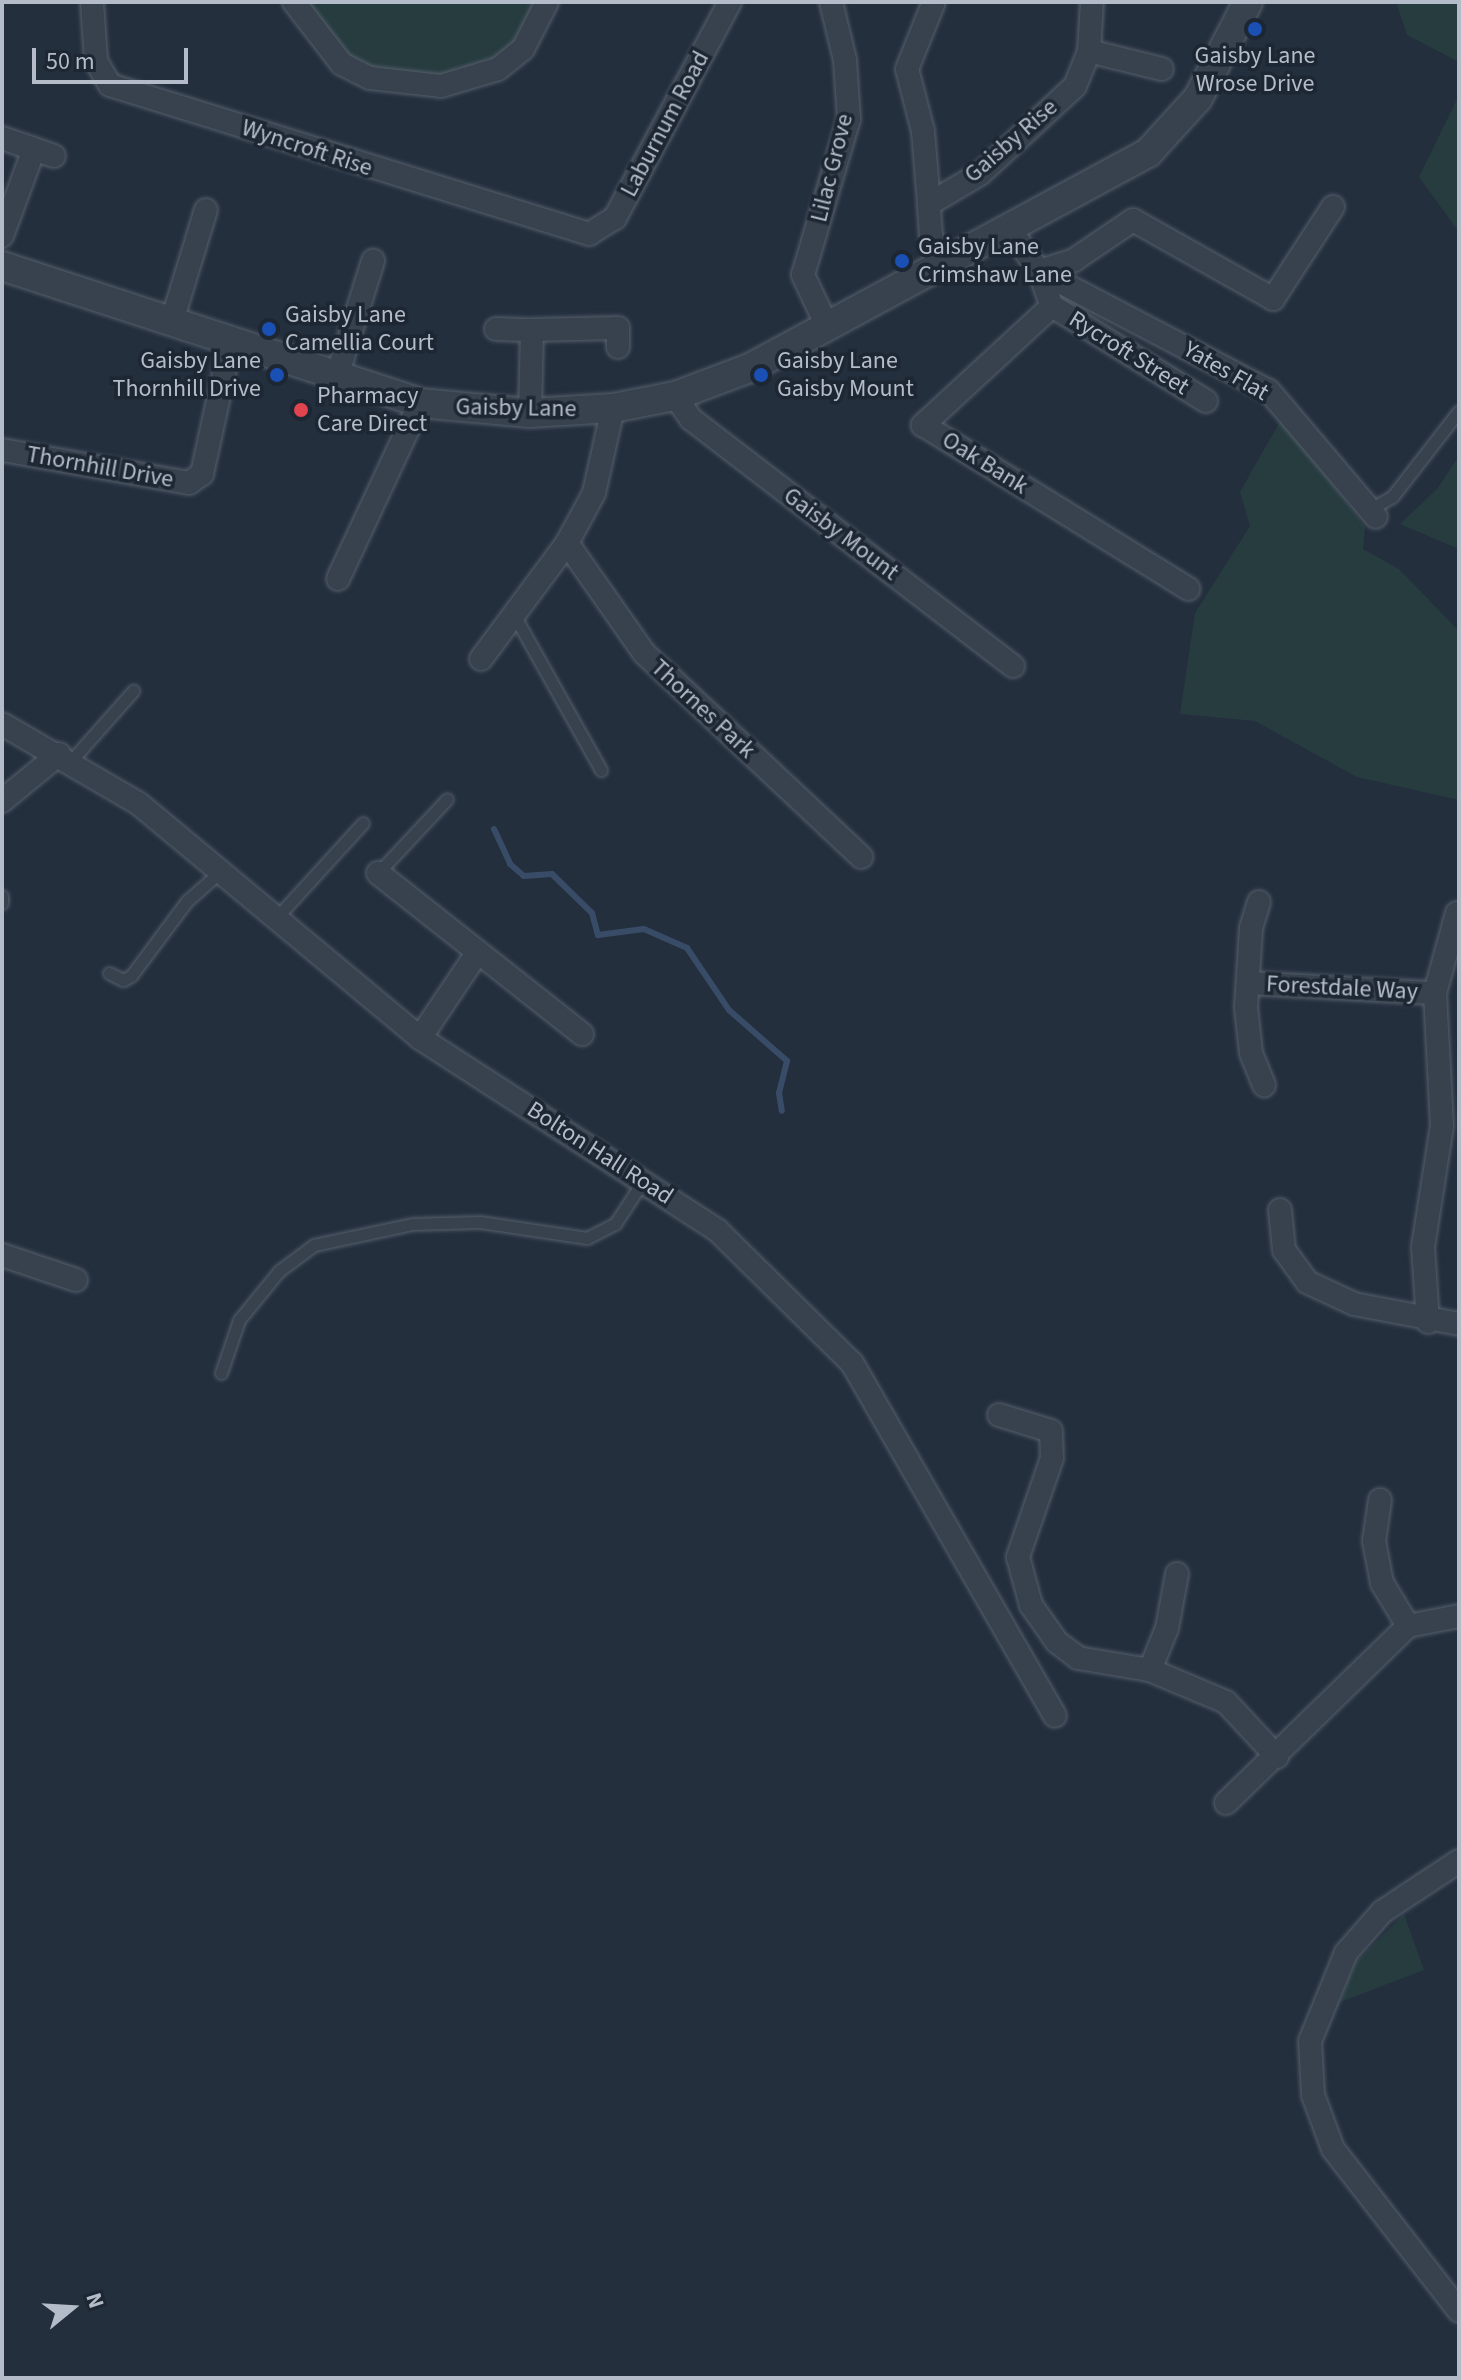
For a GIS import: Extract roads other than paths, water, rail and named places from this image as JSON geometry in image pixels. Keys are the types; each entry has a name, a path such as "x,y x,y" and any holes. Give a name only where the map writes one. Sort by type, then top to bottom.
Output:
{"street":[{"name":"Wyncroft Rise","path":"92,2 96,61 110,85 589,234"},
{"path":"294,2 342,64 370,78 441,86 498,69 523,49 547,2"},
{"name":"Laburnum Road","path":"589,234 615,218 730,2"},
{"name":"Lilac Grove","path":"828,328 803,275 849,119 845,60 831,2"},
{"path":"934,2 907,69 923,131 931,236 945,267"},
{"name":"Gaisby Rise","path":"929,204 980,174 1075,86 1089,51 1092,2"},
{"name":"Gaisby Lane","path":"2,266 420,403 530,413 613,408 675,396 750,368 828,328 1012,232 1148,153 1198,98 1248,2"},
{"path":"1089,51 1162,69"},
{"path":"2,138 44,152 2,236"},
{"path":"1039,271 1074,260 1133,220 1273,299 1333,207"},
{"path":"172,321 206,210"},
{"path":"1012,232 1039,271 1052,306"},
{"path":"337,376 373,261"},
{"name":"Yates Flat","path":"1039,271 1269,391 1373,513"},
{"name":"Rycroft Street","path":"1052,306 1206,401"},
{"name":"Oak Bank","path":"1052,306 923,425 1189,589"},
{"path":"496,329 618,328 618,347"},
{"path":"530,413 532,330"},
{"name":"Thornhill Drive","path":"2,450 189,483 202,474 231,341"},
{"name":"Gaisby Mount","path":"675,396 691,419 1013,666"},
{"path":"338,579 420,403"},
{"path":"481,659 567,543 594,493 613,408"},
{"name":"Thornes Park","path":"567,543 644,653 861,857"},
{"name":"Bolton Hall Road","path":"2,724 65,757 138,803 278,916 420,1038 644,1180 718,1231 852,1363 1055,1716"},
{"path":"2,801 65,757"},
{"path":"378,873 475,956 582,1034"},
{"name":"Forestdale Way","path":"1259,902 1249,983 1251,1053 1264,1085"},
{"path":"1428,1322 1423,1247 1451,1126 1435,993 1457,913"},
{"path":"420,1038 475,956"},
{"name":"Forestdale Way","path":"1249,983 1435,993"},
{"path":"1280,1210 1284,1250 1307,1282 1354,1304 1428,1322 1459,1324"},
{"path":"2,1255 76,1280"},
{"path":"999,1415 1051,1431 1052,1458 1018,1557 1031,1605 1078,1658 1150,1670 1226,1702 1277,1757"},
{"path":"1380,1500 1374,1541 1382,1583 1408,1626"},
{"path":"1150,1670 1167,1628 1177,1574"},
{"path":"1226,1803 1277,1757 1408,1626 1459,1616"},
{"path":"1459,1861 1382,1912 1346,1953 1310,2041 1313,2095 1333,2149 1459,2311"}],"lane":[{"path":"1373,513 1392,497 1459,411"},
{"path":"513,615 601,770"},
{"path":"65,757 133,691"},
{"path":"378,873 447,799"},
{"path":"278,916 363,823"},
{"path":"109,973 123,980 131,976 187,901 221,870"},
{"path":"2,896 2,903"},
{"path":"221,1373 239,1320 279,1271 314,1245 412,1224 480,1222 587,1238 615,1224 644,1180"}],"waterway":[{"path":"494,829 510,864 524,876 552,874 592,913 598,935 644,929 687,948 729,1010 787,1061 779,1093 782,1111"}],"place":[{"name":"Gaisby Lane Wrose Drive","path":"1255,29"},
{"name":"Gaisby Lane Crimshaw Lane","path":"902,261"},
{"name":"Gaisby Lane Camellia Court","path":"269,329"},
{"name":"Gaisby Lane Thornhill Drive","path":"277,375"},
{"name":"Gaisby Lane Gaisby Mount","path":"761,375"},
{"name":"Pharmacy Care Direct","path":"301,410"}]}
